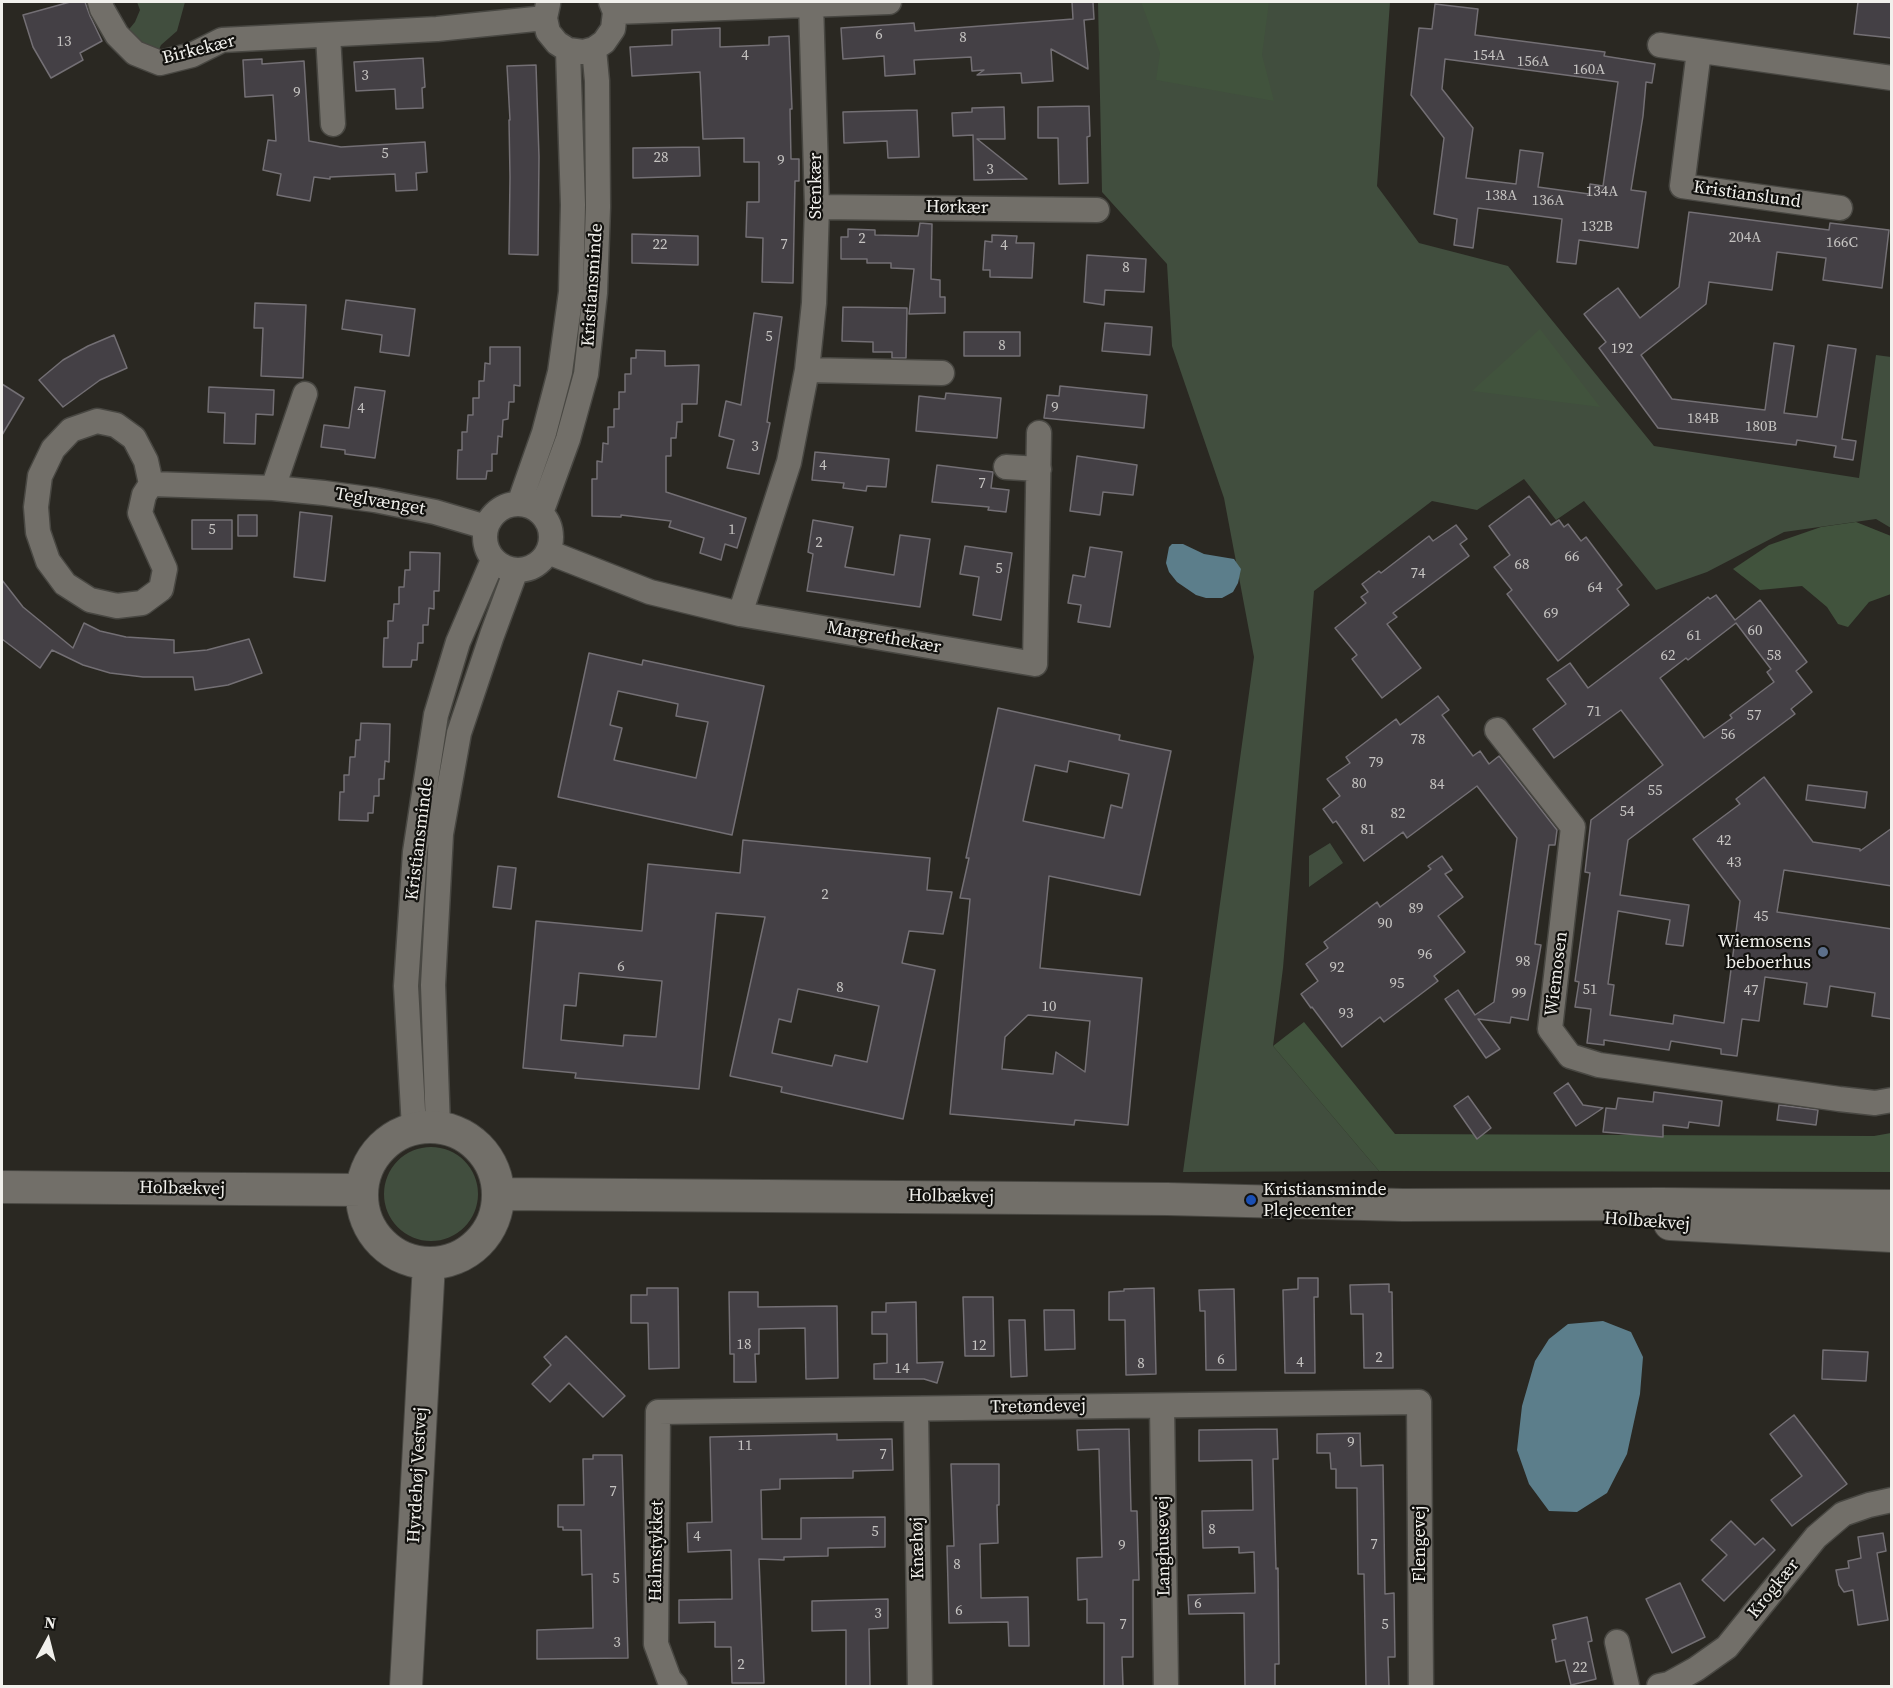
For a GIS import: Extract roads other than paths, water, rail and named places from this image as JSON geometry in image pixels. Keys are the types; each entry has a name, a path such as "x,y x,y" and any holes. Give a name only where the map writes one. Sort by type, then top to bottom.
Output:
{"street":[{"name":"Birkekær","path":"100,2 117,35 135,53 160,63 192,55 222,40 437,29 547,10"},
{"path":"547,10 548,32 557,43 568,50 583,52 594,49 604,42 613,29 613,7 889,2"},
{"name":"Stenkær","path":"740,614 789,462 807,370 814,303 817,207 811,3"},
{"path":"328,35 333,124"},
{"path":"1660,45 1892,78"},
{"name":"Kristiansminde","path":"530,508 568,439 586,374 595,293 598,207 597,81 594,49"},
{"name":"Kristiansminde","path":"530,508 544,433 560,372 571,292 573,205 568,50"},
{"name":"Kristianslund","path":"1700,51 1682,186 1840,208"},
{"name":"Hørkær","path":"817,207 1097,210"},
{"path":"807,370 942,373"},
{"path":"273,488 304,394"},
{"path":"97,421 116,424 134,438 146,461 151,484 144,495 140,513 165,569 161,589 142,603 117,606 90,600 65,584 48,561 39,532 36,507 40,476 53,449 71,430 97,421"},
{"name":"Margrethekær","path":"548,552 650,592 740,614 1035,664 1039,433"},
{"path":"1006,467 1039,469"},
{"name":"Teglvænget","path":"151,484 273,488 375,500 435,512 486,527"},
{"path":"507,505 530,508 548,524 551,540 548,552 530,568 516,570 504,567 493,560 487,550 484,540 486,527 494,514 507,505"},
{"name":"Kristiansminde","path":"426,1128 406,986 415,852 436,715 458,642 493,560"},
{"name":"Kristiansminde","path":"426,1128 441,834 459,734 516,570"},
{"name":"Wiemosen","path":"1497,730 1573,827 1550,1029 1570,1056 1599,1065 1839,1099 1875,1103 1892,1100"},
{"path":"426,1128 461,1134 481,1149 494,1170 498,1194 496,1214 492,1223 474,1247 457,1257 429,1263 407,1259 388,1249 373,1232 364,1212 362,1190 366,1170 378,1151 394,1137 426,1128"},
{"name":"Holbækvej","path":"2,1187 362,1190"},
{"name":"Holbækvej","path":"498,1194 1167,1199 1403,1205 1892,1206"},
{"name":"Holbækvej","path":"1403,1205 1655,1223 1892,1236"},
{"name":"Hyrdehøj Vestvej","path":"406,1686 429,1263"},
{"name":"Tretøndevej","path":"658,1412 1419,1402"},
{"name":"Flengevej","path":"1419,1402 1420,1686"},
{"name":"Langhusevej","path":"1162,1406 1166,1686"},
{"name":"Knæhøj","path":"916,1409 920,1686"},
{"name":"Halmstykket","path":"658,1412 656,1644 669,1679 675,1686"},
{"name":"Krogkær","path":"1659,1686 1696,1669 1727,1647 1816,1537 1843,1514 1892,1500"},
{"path":"1617,1642 1627,1686"}],"water":[{"path":"1172,544 1183,544 1204,554 1234,559 1241,569 1233,592 1222,598 1206,598 1196,595 1177,582 1169,572 1166,563 1169,547"},
{"path":"1603,1321 1631,1332 1643,1357 1640,1394 1627,1454 1607,1493 1577,1512 1549,1511 1529,1484 1517,1450 1522,1406 1535,1361 1549,1339 1568,1324"}],"place":[{"name":"Wiemosens beboerhus","path":"1823,952"},
{"name":"Kristiansminde Plejecenter","path":"1251,1200"}]}
